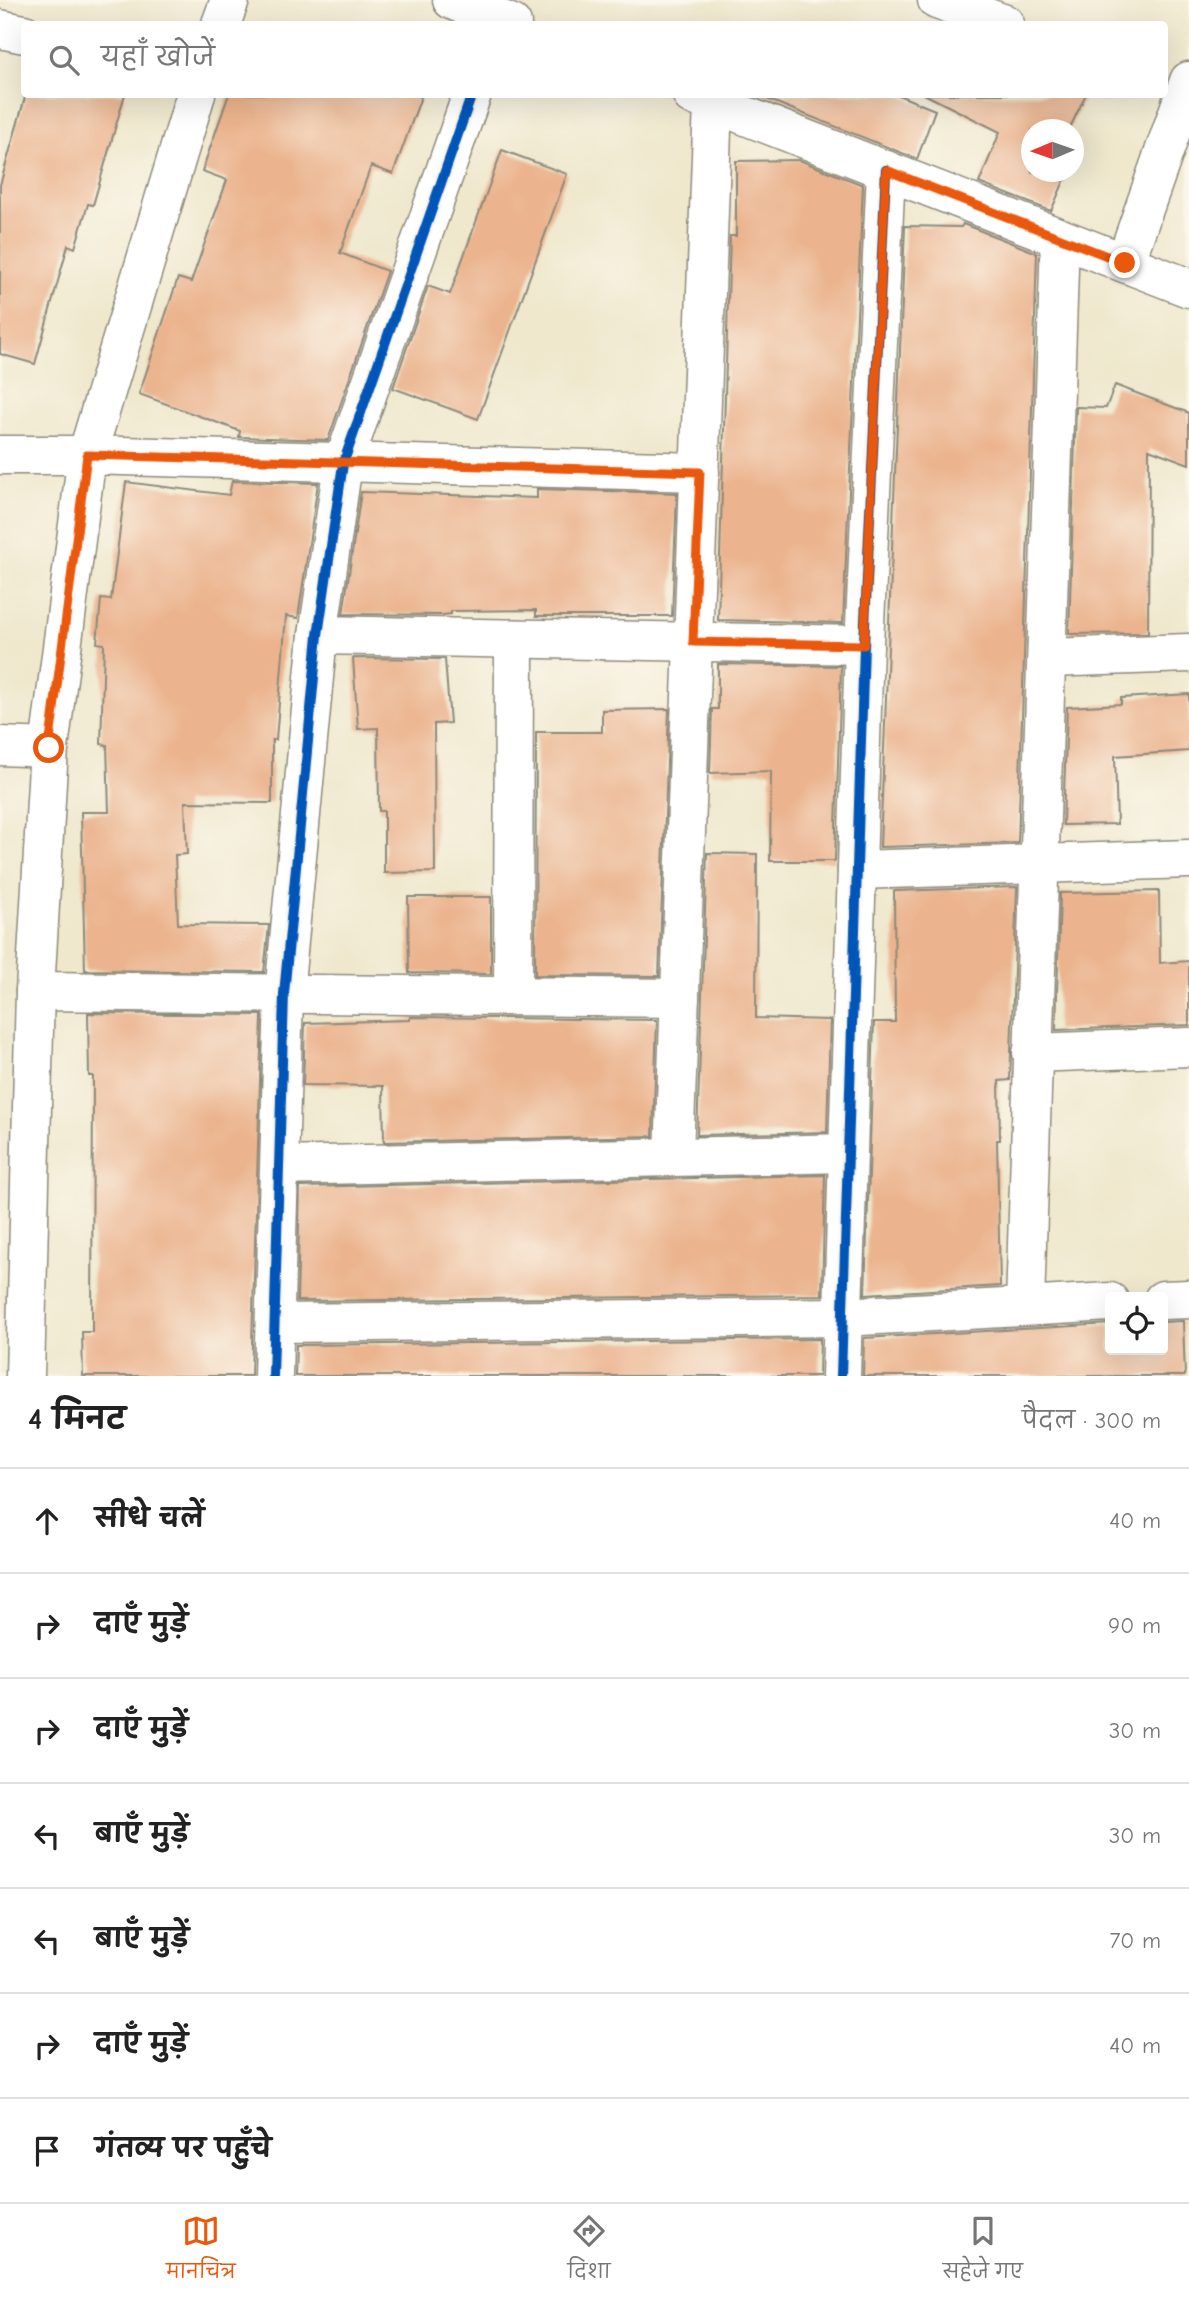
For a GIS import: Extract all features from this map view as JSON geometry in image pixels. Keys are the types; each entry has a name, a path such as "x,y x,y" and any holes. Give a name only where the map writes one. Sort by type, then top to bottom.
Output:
{"street":[{"path":"221,21 230,0"},
{"path":"452,0 503,17"},
{"path":"937,0 996,21"},
{"path":"0,29 21,33"},
{"path":"1125,263 1180,84"},
{"path":"25,1376 15,1292 49,748 87,455 195,98"},
{"path":"274,1376 284,994 318,635 343,464 471,98"},
{"path":"674,1155 700,472 701,99 1189,288"},
{"path":"841,1376 864,645 886,170"},
{"path":"1025,1305 1060,238"},
{"path":"0,455 87,455 700,472"},
{"path":"318,635 864,645"},
{"path":"513,996 514,639"},
{"path":"1046,658 1189,653"},
{"path":"0,746 49,748"},
{"path":"858,870 1189,859"},
{"path":"35,991 680,998"},
{"path":"1032,1053 1189,1047"},
{"path":"280,1166 848,1153"},
{"path":"1168,1300 1189,1299"},
{"path":"275,1323 843,1317 1105,1302"}],"building":[{"path":"25,98 124,98 93,205 88,204 75,248 68,245 35,364 0,354 0,185"},
{"path":"228,98 421,98 393,174 371,166 340,253 387,271 328,440 239,437 240,431 139,394 178,278 191,282 227,180 202,171"},
{"path":"764,98 906,98 935,110 917,159"},
{"path":"932,98 1084,98 1074,119 1021,119 1021,182 1064,182 1051,211 979,183 1000,132"},
{"path":"502,150 567,174 478,419 393,388 428,286 450,294"},
{"path":"799,160 863,185 843,623 718,620 730,236 736,236 736,161"},
{"path":"963,224 1037,253 1018,843 880,847 905,226 961,227"},
{"path":"1115,385 1189,413 1189,464 1149,449 1148,633 1069,634 1076,407 1106,408"},
{"path":"232,481 318,483 298,618 286,616 276,740 272,740 272,803 185,802 187,854 175,855 178,924 269,925 264,972 85,970 81,812 109,812 107,745 101,744 104,644 97,643 101,599 111,600 126,482 229,495"},
{"path":"537,489 677,493 672,616 536,616 536,610 451,611 451,614 443,615 343,614 361,492 537,498"},
{"path":"353,658 445,659 450,723 434,724 435,872 384,873 384,811 379,811 378,728 358,729"},
{"path":"718,664 841,666 835,861 770,861 771,771 710,773 712,709 718,709"},
{"path":"1189,694 1189,751 1115,756 1117,824 1063,825 1067,707 1121,704 1121,698"},
{"path":"669,709 659,976 535,975 536,732 602,732 602,710"},
{"path":"707,853 757,854 756,1018 830,1020 827,1132 697,1135"},
{"path":"1017,887 1010,1080 999,1081 1000,1140 997,1140 1000,1286 865,1294 874,1022 895,1022 894,891"},
{"path":"1159,891 1160,963 1189,961 1189,1025 1056,1030 1060,893"},
{"path":"408,897 491,897 491,974 409,973"},
{"path":"88,1013 262,1015 251,1376 83,1376 82,1332 92,1332 93,1076 89,1076"},
{"path":"410,1017 657,1020 653,1136 384,1142 383,1086 303,1085 305,1023 410,1020"},
{"path":"825,1175 822,1295 297,1301 300,1187"},
{"path":"1183,1321 1185,1376 863,1376 864,1338 1105,1324 1105,1355 1168,1355 1168,1322"},
{"path":"820,1339 819,1376 295,1376 296,1345"}],"cycle path":[{"path":"273,1376 284,994 318,635 343,464 471,98"},
{"path":"841,1376 864,645 886,170"}],"route":[{"path":"49,748 87,455 700,472 693,642 864,645 886,170 1125,263"}]}
